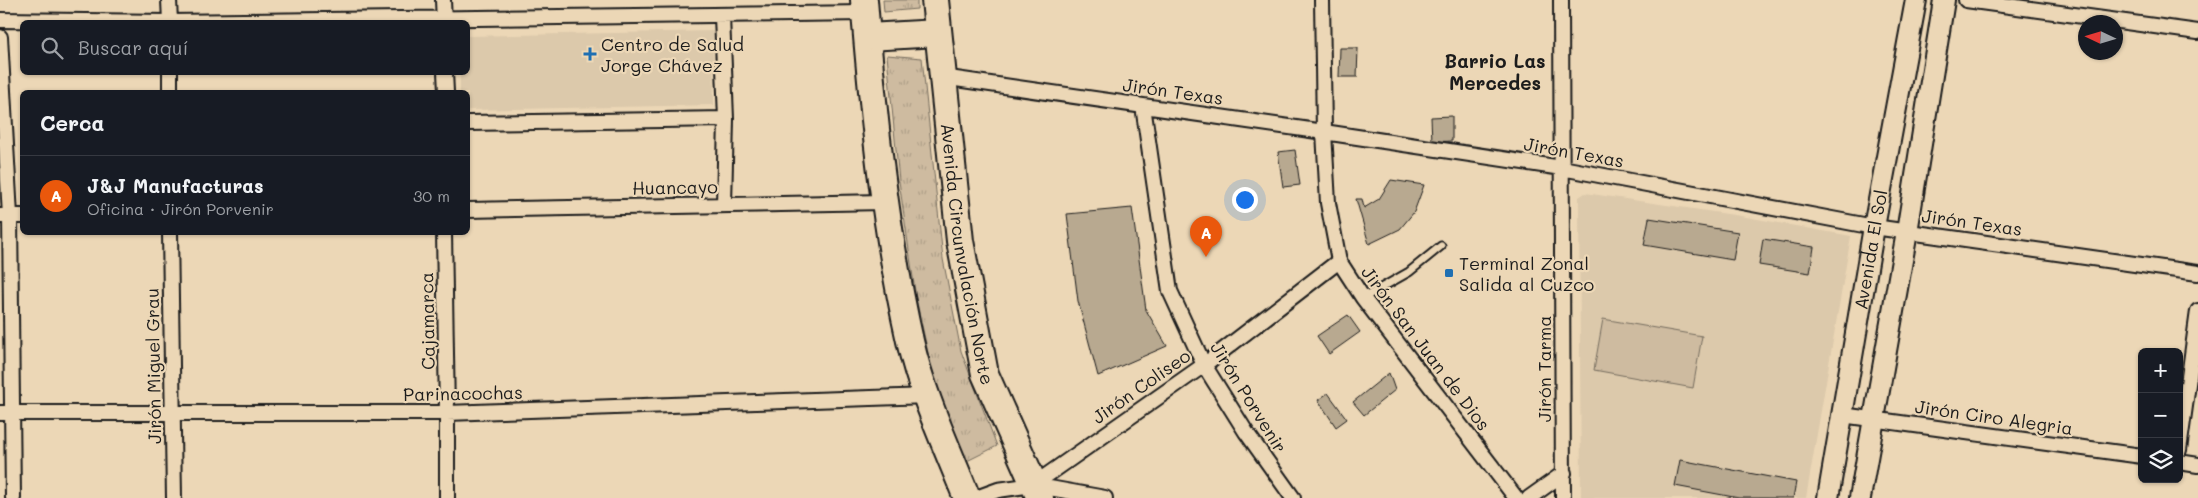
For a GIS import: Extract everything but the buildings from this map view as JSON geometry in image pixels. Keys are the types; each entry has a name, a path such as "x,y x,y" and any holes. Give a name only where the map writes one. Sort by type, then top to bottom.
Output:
{"highway":[{"name":"Avenida Circunvalación Norte","path":"935,0 960,241 985,374 1036,491"},
{"path":"938,33 866,16 884,202 910,343 967,498"}],"street":[{"path":"169,0 170,20"},
{"path":"444,0 444,20"},
{"name":"Jirón San Juan de Dios","path":"1322,0 1324,132 1328,203 1339,261 1362,298 1516,498"},
{"name":"Jirón Tarma","path":"1561,0 1563,498"},
{"name":"Avenida El Sol","path":"1828,498 1874,227 1916,0"},
{"name":"Avenida El Sol","path":"1860,498 1907,232 1944,0"},
{"path":"1966,0 2198,32"},
{"path":"470,21 722,16 866,16"},
{"path":"722,16 726,119 724,205"},
{"path":"0,20 20,20"},
{"path":"0,37 11,216 6,413 12,498"},
{"path":"170,75 170,90"},
{"path":"445,75 446,90"},
{"name":"Jirón Texas","path":"942,77 1562,168 1874,227 2198,274"},
{"name":"Jirón Porvenir","path":"1143,106 1170,291 1204,365 1246,432 1293,498"},
{"path":"470,123 726,119"},
{"name":"Huancayo","path":"470,210 884,202"},
{"name":"Jirón Miguel Grau","path":"170,235 174,498"},
{"name":"Cajamarca","path":"444,235 448,413 446,498"},
{"name":"Jirón Coliseo","path":"1036,491 1339,261"},
{"path":"2181,438 2198,311"},
{"name":"Parinacochas","path":"6,413 448,413 928,396"},
{"name":"Jirón Ciro Alegria","path":"1842,415 2138,455"},
{"path":"2183,463 2198,465"},
{"path":"1529,498 1564,473"},
{"path":"976,498 998,490 1036,491 1105,498"}],"lane":[{"path":"1362,298 1409,272 1441,246"}],"shaded area":[{"name":"Centro de Salud Jorge Chávez","path":"713,31 714,105 470,110 470,90 460,90 460,75 470,75 470,36"},
{"path":"1585,193 1741,216 1851,236 1806,498 1581,498 1579,197"}],"green space":[{"path":"883,0 917,0 917,9 884,12"},
{"path":"887,55 922,58 943,259 961,351 997,446 965,462 932,371 916,298 899,181"},
{"path":"1603,319 1702,336 1693,388 1594,370"}],"place":[{"name":"Centro de Salud Jorge Chávez","path":"590,54"},
{"name":"J&J Manufacturas","path":"1206,257"},
{"name":"Terminal Zonal Salida al Cuzco","path":"1449,273"}],"district":[{"name":"Barrio Las Mercedes","path":"1495,71"}]}
